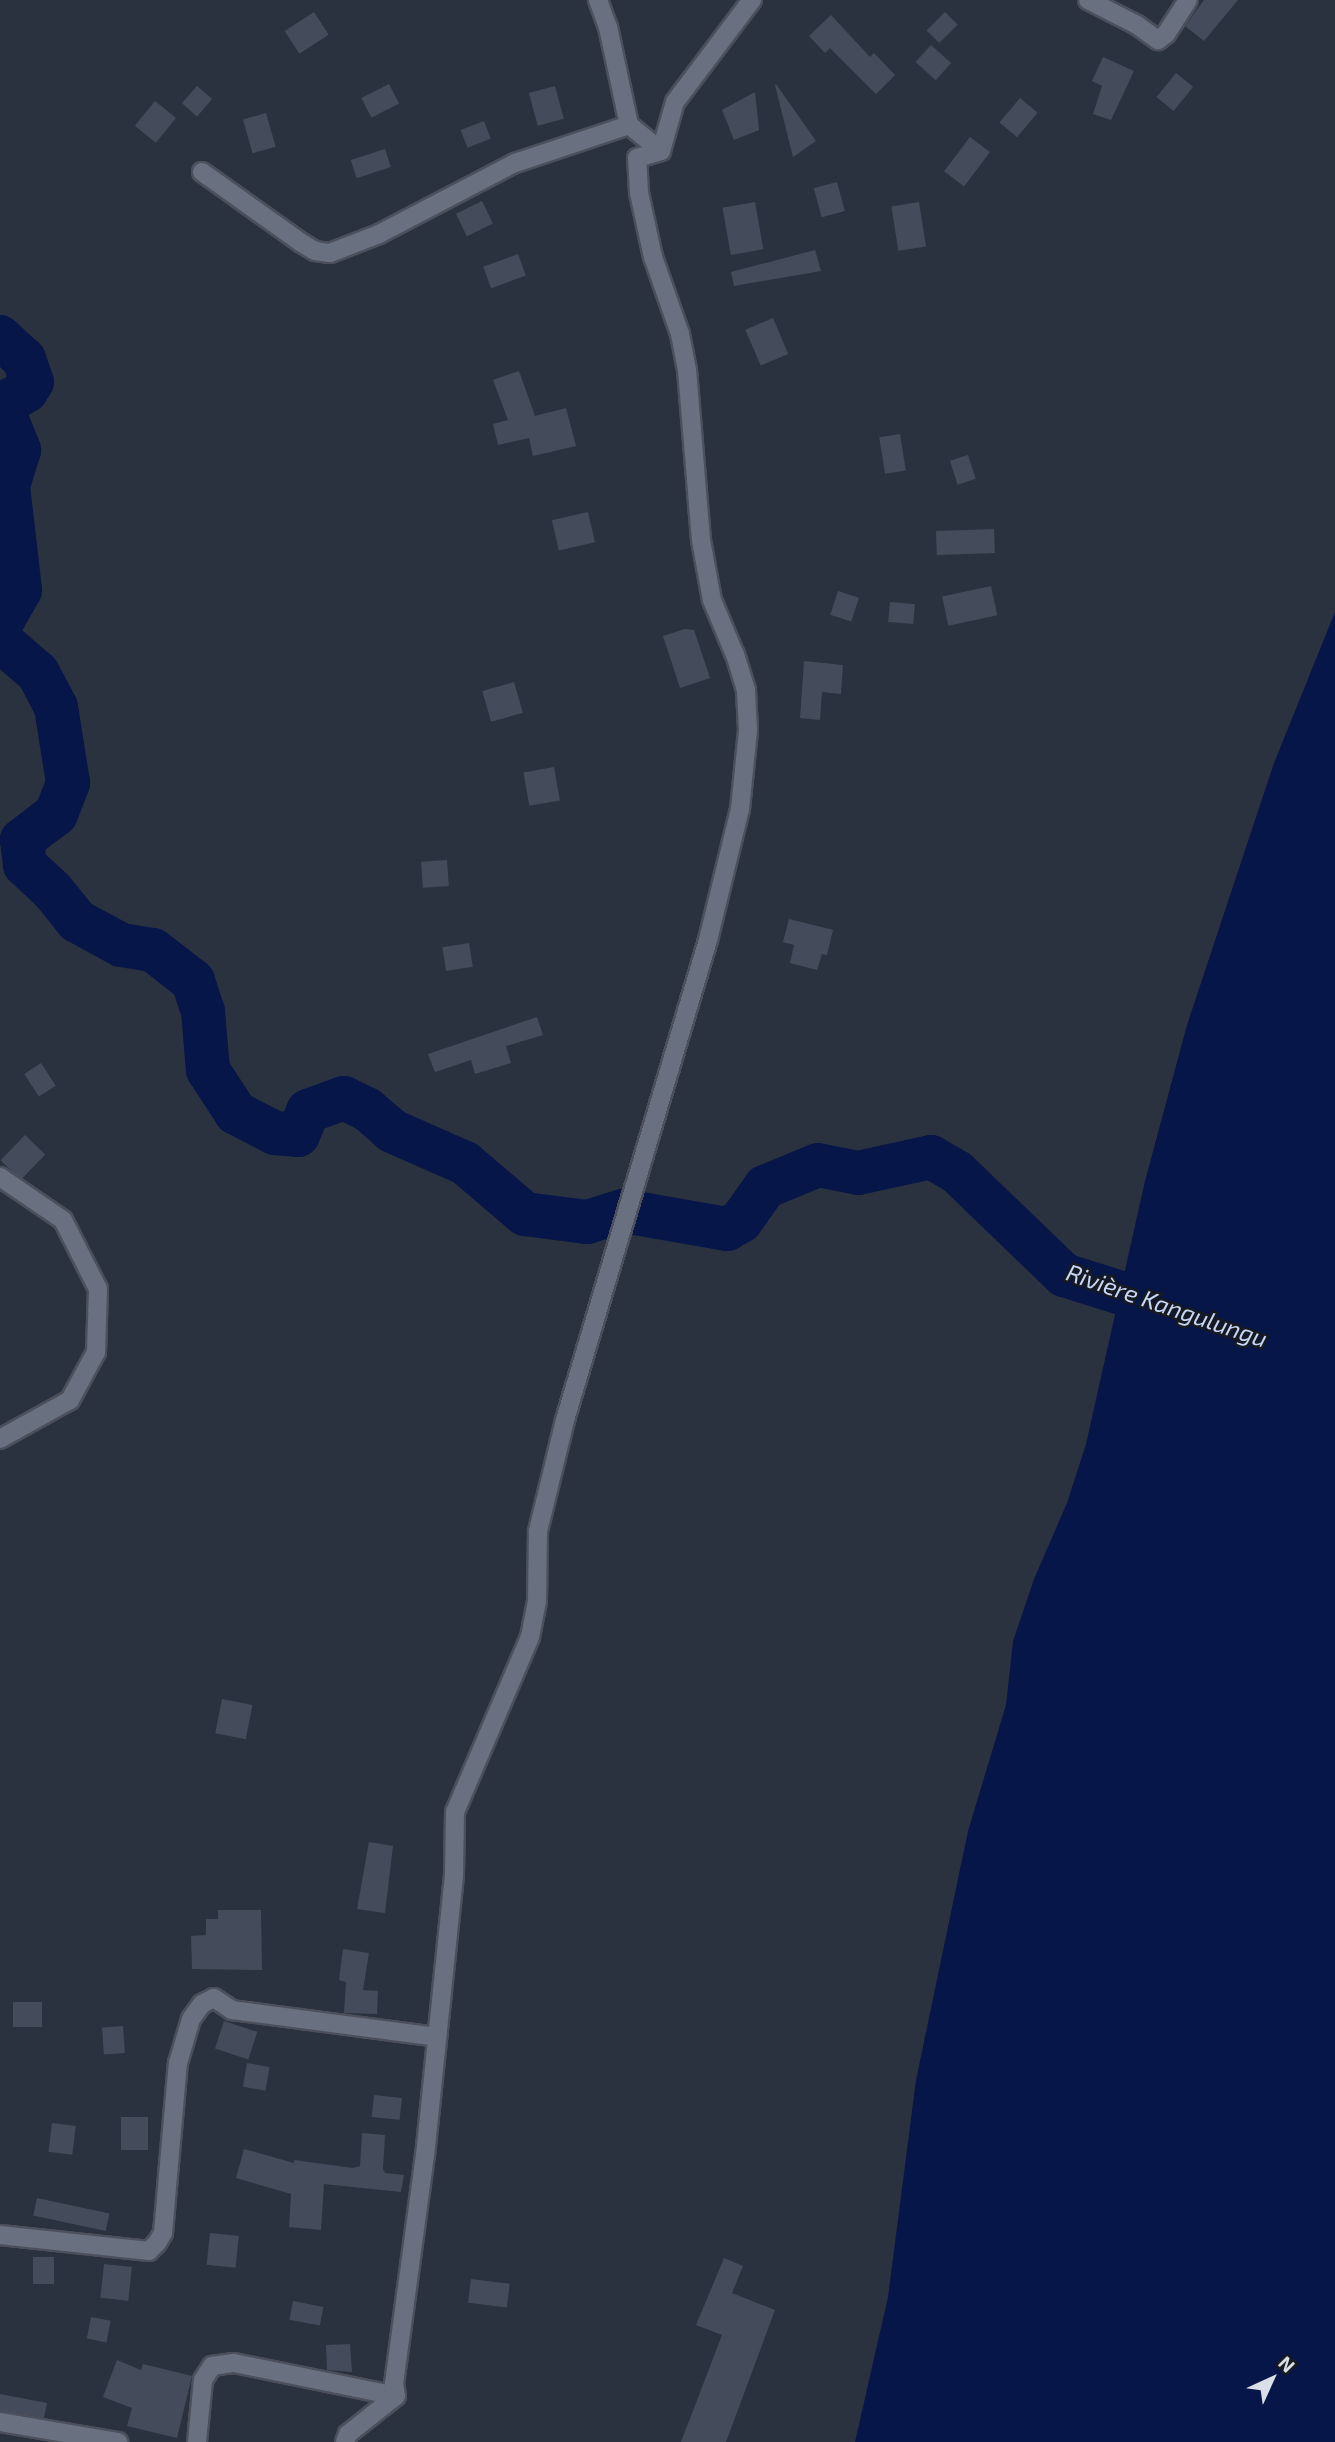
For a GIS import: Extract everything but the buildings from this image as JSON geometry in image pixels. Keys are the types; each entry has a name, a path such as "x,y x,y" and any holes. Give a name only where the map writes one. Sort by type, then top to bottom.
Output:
{"street":[{"path":"598,0 608,27 629,125 660,151"},
{"path":"660,151 675,102 752,0"},
{"path":"1088,0 1158,40 1166,34 1188,0"},
{"path":"202,172 300,243 315,251 330,253 379,234 515,163 629,125"},
{"path":"396,2396 394,2384 407,2308 438,2037 454,1875 455,1812 530,1637 537,1601 538,1531 565,1420 708,940 740,809 748,730 746,690 712,600 701,540 687,370 680,334 653,257 639,194 637,158 660,151"},
{"path":"0,1177 63,1220 98,1289 96,1352 70,1400 0,1439"},
{"path":"0,2235 149,2251 157,2243 163,2234 178,2063 191,2019 202,2004 214,1998 232,2010 438,2037"},
{"path":"197,2442 203,2380 212,2366 234,2363 396,2396"},
{"path":"345,2442 348,2434 396,2396"},
{"path":"0,2422 118,2442"}],"water":[{"path":"1335,612 1335,2442 855,2442 888,2297 916,2080 968,1831 1006,1705 1013,1641 1034,1579 1067,1503 1086,1444 1145,1181 1187,1025 1274,763"}],"waterway":[{"path":"0,337 24,359 32,382 26,391 12,399 5,415 19,450 8,486 20,590 0,625"},
{"name":"Rivière Kangulungu","path":"0,640 38,673 56,707 68,783 56,814 22,840 25,865 52,890 77,921 121,945 153,950 193,981 203,1011 208,1070 236,1113 275,1133 298,1135 308,1111 344,1098 367,1109 392,1131 465,1163 525,1214 587,1222 624,1211 727,1229 741,1221 765,1187 818,1165 858,1173 931,1157 957,1172 1064,1275 1175,1310"}]}
